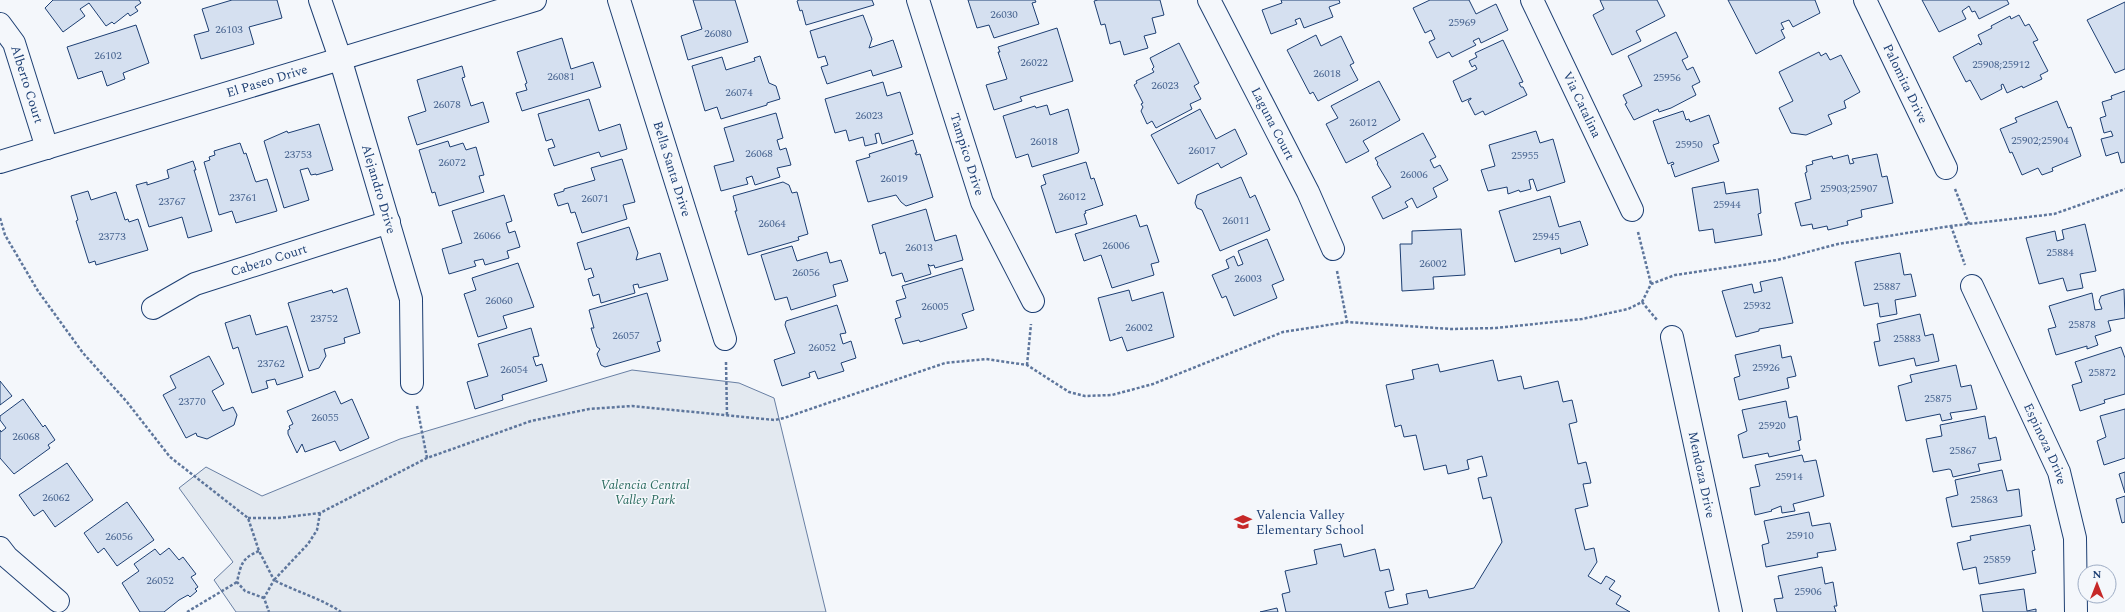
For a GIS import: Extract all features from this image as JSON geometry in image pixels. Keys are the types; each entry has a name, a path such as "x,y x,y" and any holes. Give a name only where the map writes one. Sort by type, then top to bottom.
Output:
{"street":[{"name":"Alejandro Drive","path":"320,0 340,58 411,299 412,383"},
{"name":"El Paseo Drive","path":"0,162 535,0"},
{"name":"Bella Santa Drive","path":"619,0 725,339"},
{"name":"Tampico Drive","path":"918,0 982,202 1034,301"},
{"name":"Laguna Court","path":"1209,0 1308,192 1333,249"},
{"name":"Via Catalina","path":"1532,0 1632,210"},
{"name":"Palomita Drive","path":"1865,0 1946,168"},
{"name":"Alberto Court","path":"0,24 14,43 47,148"},
{"name":"Cabezo Court","path":"153,308 195,284 389,222"},
{"name":"Espinoza Drive","path":"1972,286 2059,472 2075,538 2076,612"},
{"name":"Mendoza Drive","path":"1672,338 1731,612"},
{"path":"0,548 7,557 58,601"}],"path":[{"path":"1946,168 1969,224"},
{"path":"248,518 279,518 320,513 427,458 531,421 589,409 632,406 775,420 945,363 986,359 1027,365 1069,392 1085,396 1112,395 1153,384 1283,332 1347,322 1451,329 1488,328 1582,319 1628,309 1642,302 1651,284 1675,274 1777,260 1838,244 1951,226 2054,214 2125,189"},
{"path":"1632,210 1651,284"},
{"path":"0,218 5,236 38,291 83,353 126,402 170,457 248,518 259,551 274,580 286,587 330,604 342,612"},
{"path":"1951,226 1972,286"},
{"path":"1333,249 1347,322"},
{"path":"1027,365 1034,301"},
{"path":"725,339 727,415"},
{"path":"412,383 427,458"},
{"path":"269,612 264,598 274,580 308,544 317,530 320,513"},
{"path":"187,612 237,582 240,566 248,555 259,551"},
{"path":"237,582 246,591 264,598"}],"green space":[{"name":"Valencia Central Valley Park","path":"632,370 739,383 774,398 826,612 236,612 214,580 233,562 179,488 206,467 262,496 400,439"}],"building":[{"path":"53,0 139,0 141,3 135,7 138,11 130,16 128,13 114,24 112,22 106,26 89,3 80,9 85,16 63,32 45,8"},
{"path":"232,0 277,0 282,18 249,27 254,44 201,59 194,35 209,31 202,9"},
{"path":"693,0 735,0 748,42 688,60 681,36 702,29"},
{"path":"872,0 874,5 806,25 802,10 800,11 797,1"},
{"path":"968,0 1035,0 1036,2 1032,3 1039,24 994,38 989,25 977,28"},
{"path":"1160,0 1164,15 1152,18 1156,33 1144,36 1148,48 1124,55 1120,41 1110,44 1105,24 1101,25 1094,1"},
{"path":"1281,0 1339,0 1340,3 1329,7 1333,17 1304,28 1300,18 1295,20 1297,24 1271,34 1262,10 1282,3"},
{"path":"1430,0 1469,0 1476,14 1496,4 1508,30 1481,43 1479,38 1473,41 1476,45 1452,57 1449,52 1437,58 1429,42 1435,39 1431,30 1425,33 1413,8"},
{"path":"1600,0 1657,0 1665,16 1636,31 1641,41 1612,55 1593,15 1604,9"},
{"path":"1728,0 1815,0 1820,13 1793,27 1789,20 1781,23 1784,29 1781,30 1785,38 1756,54"},
{"path":"1922,0 2007,0 2009,4 1979,19 1975,11 1972,12 1969,6 1962,11 1966,19 1939,32"},
{"path":"2125,2 2125,69 2115,73 2087,20"},
{"path":"863,15 872,39 869,48 893,40 902,67 873,76 871,70 827,84 821,67 828,65 825,56 818,58 810,31"},
{"path":"2019,15 2025,26 2029,24 2038,40 2033,42 2048,71 2040,75 2042,79 2023,88 2022,86 2007,93 2003,84 2001,85 2002,89 1981,100 1970,80 1966,82 1953,57 1979,43 1980,45 1982,44 1978,35 1992,28 1991,26 2010,16 2011,19"},
{"path":"136,25 149,63 123,73 125,79 107,86 102,71 78,79 67,47"},
{"path":"1057,28 1073,81 1020,97 1022,101 994,110 986,85 1007,79 998,52 1000,52 998,47"},
{"path":"1676,32 1688,57 1682,60 1687,70 1693,67 1700,82 1692,86 1696,95 1671,108 1659,112 1658,109 1634,120 1625,104 1627,103 1623,95 1642,86 1628,56"},
{"path":"1316,35 1321,46 1341,36 1354,63 1350,65 1358,80 1318,101 1313,92 1310,94 1287,50"},
{"path":"562,38 571,69 593,62 601,87 522,111 516,93 527,90 525,84 527,83 517,52"},
{"path":"1503,40 1523,82 1519,83 1527,95 1485,115 1483,111 1475,115 1468,101 1471,98 1462,102 1453,81 1477,69 1475,65 1472,67 1469,61 1477,57 1475,53"},
{"path":"1179,43 1199,83 1194,86 1201,99 1190,104 1192,109 1156,128 1152,121 1147,124 1141,111 1143,107 1141,104 1143,103 1134,85 1137,83 1136,81 1154,72 1152,69 1154,67 1150,58"},
{"path":"1819,52 1821,56 1826,53 1830,60 1841,55 1860,92 1844,101 1846,108 1828,115 1832,124 1806,135 1791,133 1779,108 1793,101 1779,72"},
{"path":"760,56 769,83 776,86 780,99 767,103 767,105 721,119 717,107 705,111 692,66 722,57 726,70 755,61 754,58"},
{"path":"462,66 465,77 462,78 471,106 483,102 489,122 417,145 408,117 426,111 417,80"},
{"path":"1379,81 1400,120 1363,141 1369,151 1346,163 1326,124 1338,118 1331,106"},
{"path":"883,82 887,96 900,92 913,134 882,144 879,133 875,134 877,143 865,146 863,137 849,141 846,130 835,133 825,99"},
{"path":"2125,91 2125,162 2121,163 2118,152 2106,156 2101,139 2113,136 2111,131 2104,133 2100,118 2106,116 2102,102 2112,99 2111,96"},
{"path":"589,99 599,131 620,124 627,149 601,157 599,152 554,166 548,149 555,147 552,139 546,141 538,114"},
{"path":"2057,101 2068,128 2071,127 2081,156 2052,168 2053,171 2042,175 2038,168 2022,175 2012,152 2010,153 2000,129 2017,122 2015,118"},
{"path":"1047,105 1050,115 1068,109 1079,150 1078,153 1032,167 1028,154 1016,158 1003,116 1035,106 1036,108"},
{"path":"1200,109 1216,139 1235,129 1247,154 1221,168 1218,163 1178,184 1151,135"},
{"path":"1683,111 1686,120 1689,119 1690,122 1709,115 1719,143 1713,145 1719,161 1675,177 1671,165 1674,164 1673,162 1668,164 1653,121"},
{"path":"776,113 783,138 777,140 780,150 786,148 791,165 777,168 780,177 755,185 752,176 746,178 748,184 721,191 714,166 734,161 724,128"},
{"path":"319,124 333,170 311,175 308,168 300,170 309,200 284,208 264,141 287,131 288,133"},
{"path":"1536,131 1540,143 1553,139 1565,182 1537,191 1533,179 1529,180 1531,189 1520,192 1519,190 1508,194 1507,187 1488,191 1481,170 1495,166 1489,145"},
{"path":"1423,133 1436,157 1430,160 1434,168 1440,165 1448,180 1433,188 1437,197 1417,208 1412,198 1405,202 1408,207 1383,219 1372,197 1391,187 1375,158"},
{"path":"913,140 917,153 915,153 916,155 920,154 933,197 906,206 896,195 868,202 856,161 870,157 869,154"},
{"path":"448,141 450,147 463,143 466,150 476,147 484,175 479,176 484,192 439,206 435,192 432,193 419,150"},
{"path":"240,143 244,154 246,153 256,182 267,179 277,211 236,223 232,211 219,215 204,162 210,160 209,157 215,155 214,151"},
{"path":"1877,154 1882,177 1887,176 1893,203 1861,210 1862,217 1847,221 1848,225 1828,230 1827,226 1813,229 1812,224 1801,226 1795,203 1811,199 1805,173 1807,172 1806,166 1813,164 1812,161 1832,156 1833,159 1848,155 1850,164 1854,163 1852,159"},
{"path":"622,159 635,202 623,205 627,219 582,233 575,212 571,213 568,203 558,206 554,194 564,191 564,189 595,180 591,168"},
{"path":"193,161 196,170 194,170 212,231 188,238 182,217 149,227 136,185 147,182 147,185 169,178 167,170"},
{"path":"1086,162 1091,179 1094,178 1103,205 1085,211 1086,213 1084,214 1087,224 1056,233 1041,186 1046,184 1043,175"},
{"path":"1241,177 1250,198 1255,195 1270,230 1220,251 1202,210 1197,208 1195,203 1197,195"},
{"path":"783,182 789,185 792,193 797,192 808,234 798,237 799,240 748,255 735,211 737,211 733,196"},
{"path":"1724,182 1726,194 1758,189 1761,213 1758,214 1762,235 1715,243 1713,229 1699,231 1692,188"},
{"path":"88,191 91,200 116,192 125,220 128,219 129,222 138,219 148,250 96,265 95,261 89,263 76,221 78,220 71,196"},
{"path":"504,195 512,221 506,223 509,233 515,231 520,247 507,251 509,258 485,265 483,259 474,261 476,266 449,274 442,249 462,243 452,211"},
{"path":"1550,196 1559,227 1580,221 1588,245 1561,254 1560,248 1515,262 1499,211"},
{"path":"926,209 935,241 956,235 963,260 935,268 934,265 930,266 928,264 931,274 905,282 902,273 892,276 885,252 880,254 872,225"},
{"path":"1136,215 1140,227 1147,225 1159,262 1151,264 1154,275 1112,288 1101,255 1084,261 1075,234"},
{"path":"2085,224 2096,271 2080,274 2083,288 2067,291 2063,278 2039,284 2026,238 2055,231 2057,241 2064,239 2062,230"},
{"path":"629,227 638,253 636,260 660,253 668,280 639,288 638,284 633,285 635,293 601,303 599,294 593,296 588,279 594,277 591,268 585,270 577,243"},
{"path":"1461,229 1465,275 1433,277 1434,289 1402,291 1400,244 1412,244 1412,231"},
{"path":"1267,239 1284,280 1272,285 1277,298 1234,316 1226,296 1222,298 1212,275 1229,268 1226,260 1234,256 1238,266 1243,264 1238,251"},
{"path":"792,246 797,261 827,252 830,263 841,260 848,281 833,285 836,296 791,310 787,297 775,300 761,255"},
{"path":"1900,253 1904,275 1911,274 1916,296 1895,300 1897,314 1880,317 1878,303 1864,306 1855,262"},
{"path":"518,263 534,307 503,316 507,328 478,337 464,294 476,290 472,278"},
{"path":"962,268 974,310 962,314 967,328 920,342 919,340 903,344 895,319 901,317 896,301 906,298 902,286"},
{"path":"1782,277 1793,323 1759,329 1759,331 1736,337 1722,291 1752,284 1754,293 1762,291 1760,282"},
{"path":"347,288 360,333 344,338 345,343 324,349 326,356 319,368 309,371 288,303 332,290 333,293"},
{"path":"2124,289 2125,318 2108,321 2111,331 2095,336 2098,345 2087,349 2087,346 2056,355 2048,329 2056,327 2049,306 2092,293 2095,310 2102,309 2099,301 2101,296"},
{"path":"1129,290 1132,301 1163,292 1174,337 1127,351 1122,337 1110,341 1098,298"},
{"path":"647,293 661,341 657,342 660,351 605,367 601,365 597,354 600,349 597,347 591,328 594,328 589,310"},
{"path":"837,305 846,333 840,334 843,344 851,341 856,358 841,363 844,371 818,379 815,371 809,373 810,377 782,386 774,360 795,353 785,325 786,321"},
{"path":"1920,314 1925,336 1933,334 1939,361 1916,366 1914,358 1879,366 1874,342 1880,341 1877,324"},
{"path":"250,315 256,335 287,326 303,377 277,385 275,379 266,381 268,388 252,393 238,347 233,349 225,323"},
{"path":"531,328 539,356 533,357 536,366 542,364 547,381 502,395 503,400 475,409 467,382 488,376 478,344"},
{"path":"1780,345 1782,358 1791,356 1796,376 1787,378 1789,388 1739,400 1734,378 1740,376 1735,355"},
{"path":"2121,347 2125,358 2125,394 2104,400 2105,403 2080,411 2072,385 2082,382 2075,362"},
{"path":"209,356 224,384 212,391 223,411 233,407 237,415 234,425 207,439 197,436 196,433 186,438 163,395 176,388 170,376"},
{"path":"1493,360 1498,381 1521,376 1524,389 1558,381 1563,402 1572,400 1577,422 1569,424 1578,464 1586,462 1591,483 1583,484 1588,506 1575,509 1585,550 1594,548 1597,562 1588,576 1601,584 1606,576 1615,581 1609,589 1621,596 1616,604 1630,612 1286,612 1282,594 1290,592 1285,571 1317,564 1314,550 1341,544 1344,557 1375,549 1380,571 1389,569 1394,590 1385,592 1389,608 1408,604 1406,594 1427,590 1429,598 1474,588 1502,542 1491,497 1483,499 1478,478 1487,476 1482,456 1467,460 1469,469 1448,474 1446,465 1424,470 1416,435 1404,437 1401,425 1395,427 1386,385 1414,379 1412,370 1438,364 1440,372"},
{"path":"1956,365 1961,387 1971,385 1977,409 1950,413 1952,419 1942,421 1940,414 1906,421 1898,386 1912,382 1910,375"},
{"path":"0,381 12,396 0,405"},
{"path":"335,391 341,404 352,399 369,438 340,451 335,441 305,452 302,444 297,453 288,434 288,430 290,429 289,426 293,424 287,411"},
{"path":"23,399 43,427 45,425 55,440 48,445 50,448 14,474 0,458 0,430 1,432 6,428 0,420 0,416"},
{"path":"1786,401 1789,418 1797,416 1801,440 1798,441 1800,450 1769,457 1768,453 1743,458 1738,435 1747,431 1742,410"},
{"path":"2125,409 2125,458 2104,465 2097,441 2106,437 2100,416"},
{"path":"1985,416 1989,439 1996,437 2001,460 1978,464 1980,471 1953,477 1951,470 1949,469 1933,472 1926,439 1942,436 1940,425"},
{"path":"1802,455 1804,462 1816,460 1824,496 1793,504 1795,511 1782,513 1781,506 1771,510 1772,511 1755,515 1750,488 1760,486 1755,465"},
{"path":"67,463 93,500 55,527 43,510 34,516 19,495"},
{"path":"2002,470 2007,491 2019,489 2022,516 1952,527 1946,498 1958,495 1955,480"},
{"path":"2125,472 2125,493 2119,474"},
{"path":"2125,496 2125,522 2122,523 2116,499"},
{"path":"127,502 154,540 117,566 104,548 98,553 84,533"},
{"path":"1809,512 1812,526 1830,523 1836,550 1817,553 1818,557 1766,567 1762,545 1769,543 1764,521"},
{"path":"2030,525 2035,550 2032,551 2036,573 1979,584 1976,567 1963,570 1957,543 1971,540 1970,536"},
{"path":"169,548 179,560 183,557 196,574 191,577 198,587 195,589 197,591 190,597 188,595 179,600 164,612 140,612 122,583 139,571 134,564 155,549 160,555"},
{"path":"1822,567 1825,584 1833,582 1837,606 1834,606 1836,612 1777,612 1774,599 1783,598 1778,576"},
{"path":"2024,589 2027,611 2036,609 2036,612 1983,612 1980,595"},
{"path":"1277,608 1278,612 1260,612"}],"place":[{"name":"Valencia Valley Elementary School","path":"1243,522"}]}
